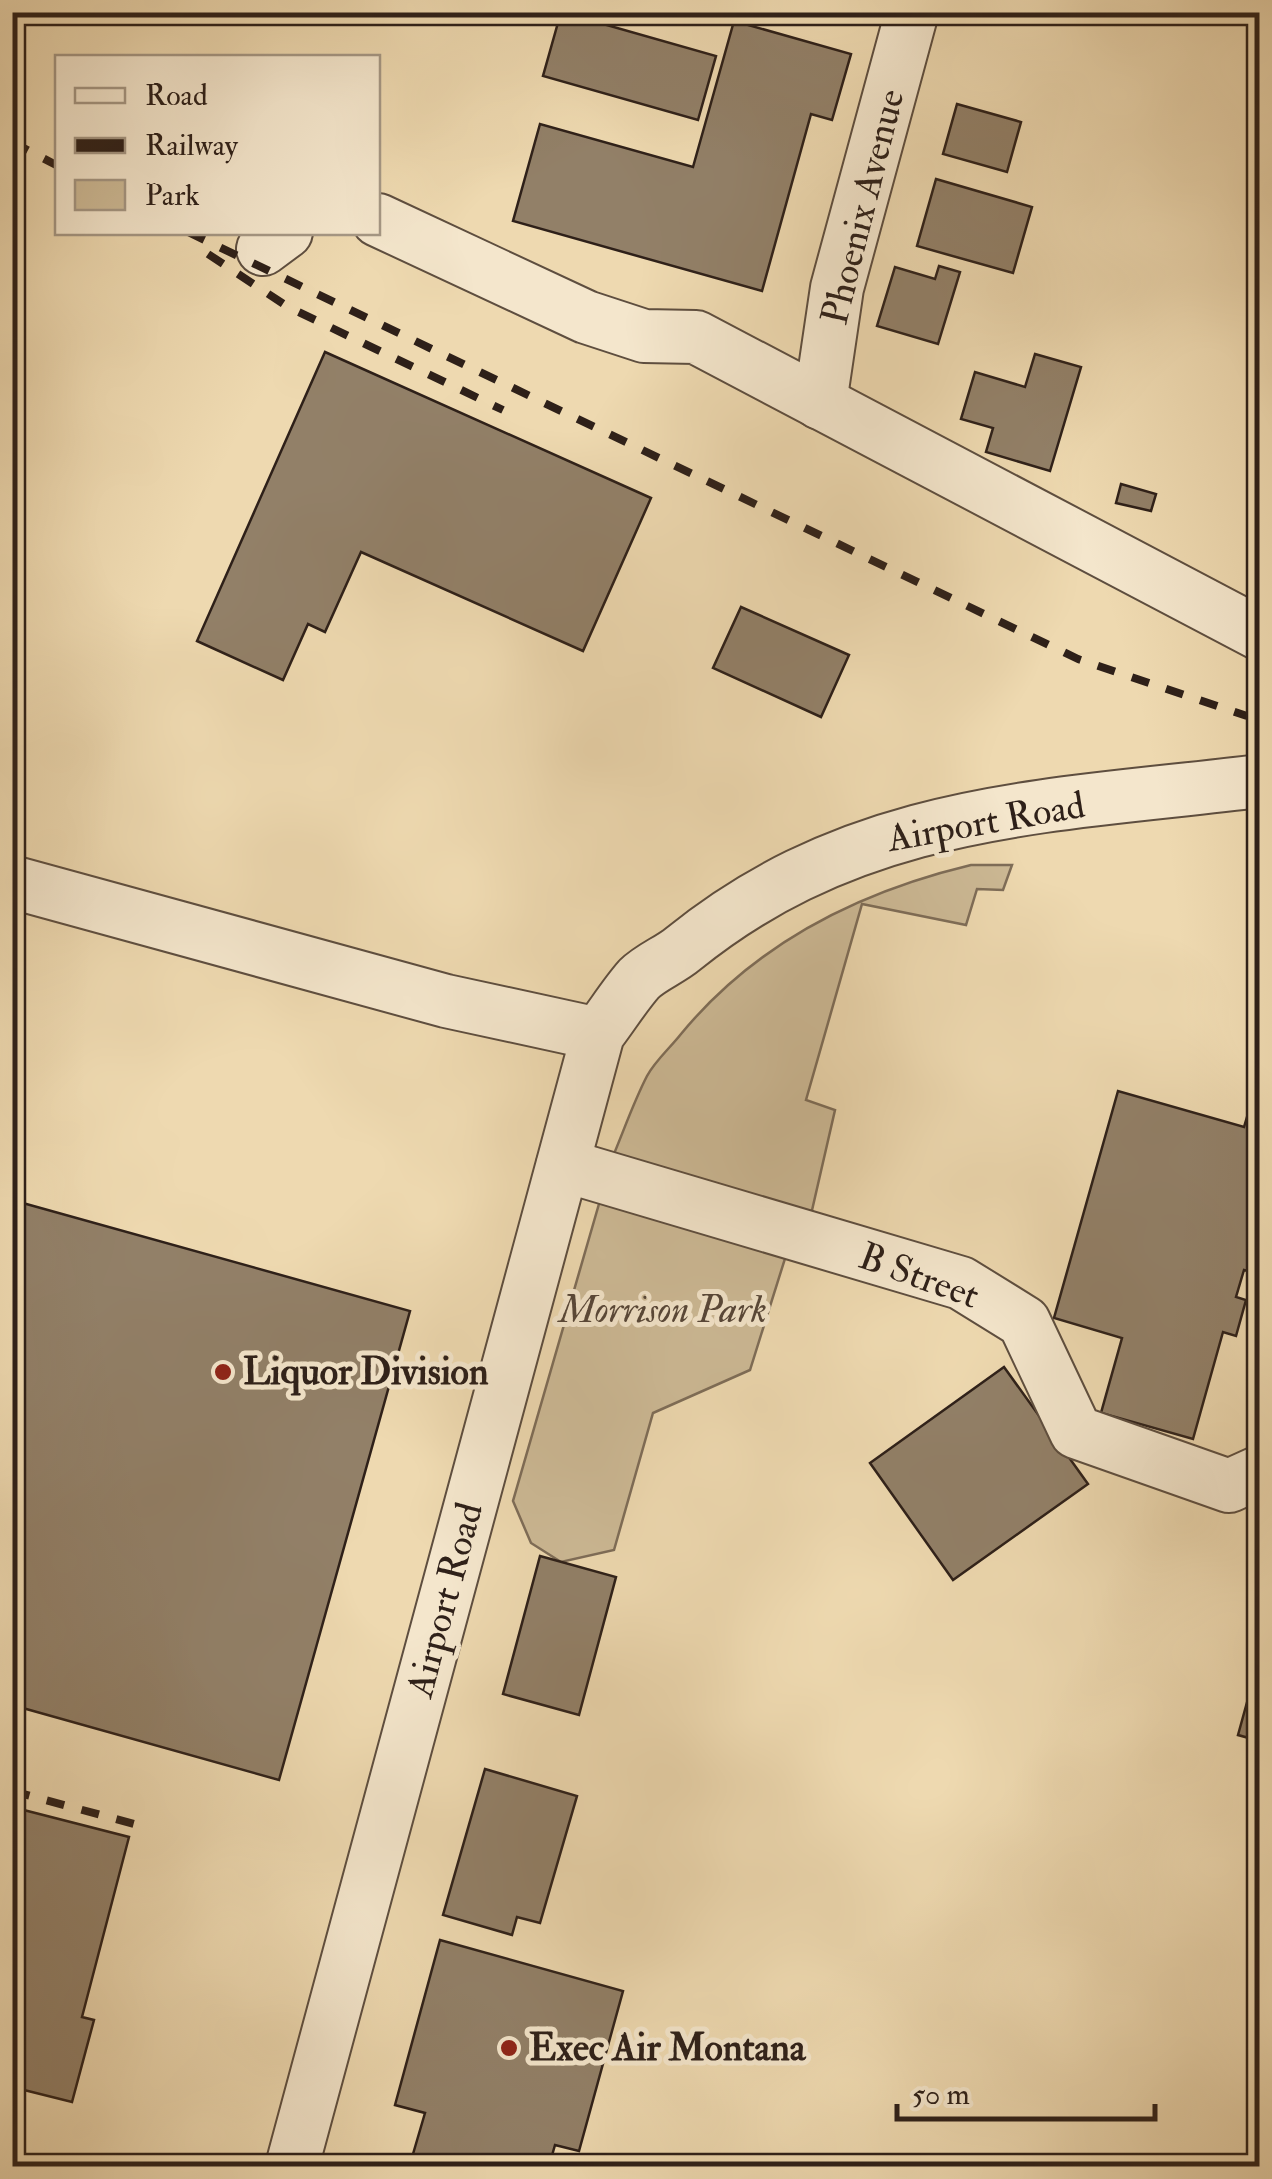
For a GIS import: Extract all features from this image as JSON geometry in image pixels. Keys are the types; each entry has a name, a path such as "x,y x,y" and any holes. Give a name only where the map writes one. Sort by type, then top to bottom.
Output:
{"street":[{"name":"Phoenix Avenue","path":"820,403 837,288 912,12"},
{"path":"380,221 586,316 644,336 696,338 1260,634"},
{"name":"Airport Road","path":"292,2166 598,1034 642,976 709,928 777,884 875,841 968,816 1260,781"},
{"path":"12,882 446,1001 598,1034"},
{"name":"B Street","path":"563,1165 961,1283 1024,1322 1076,1432 1229,1486 1260,1472"}],"green space":[{"path":"971,865 1012,865 1003,890 977,889 966,925 862,904 806,1100 835,1110 810,1219 611,1161 650,1070 710,1002 742,973 776,948 849,906"},
{"name":"Morrison Park","path":"601,1197 788,1249 750,1370 653,1413 614,1550 561,1562 531,1543 513,1501"}],"building":[{"path":"561,12 716,56 698,120 543,76"},
{"path":"734,21 851,54 832,120 811,114 762,291 513,221 540,124 693,167"},
{"path":"957,104 1021,122 1007,172 943,154"},
{"path":"936,179 1032,207 1013,273 917,246"},
{"path":"939,266 960,272 938,344 877,326 895,267 935,279"},
{"path":"325,352 651,498 583,651 361,552 325,632 308,624 283,680 197,641"},
{"path":"1035,354 1081,367 1050,471 986,452 993,428 961,419 975,372 1025,387"},
{"path":"1121,484 1156,494 1151,511 1116,503"},
{"path":"741,607 849,655 821,717 713,668"},
{"path":"1260,1073 1260,1274 1244,1270 1236,1297 1246,1300 1236,1336 1223,1332 1193,1439 1101,1413 1122,1338 1054,1318 1118,1091 1244,1127"},
{"path":"12,1200 410,1311 279,1780 12,1705"},
{"path":"1004,1367 1088,1484 953,1580 870,1463"},
{"path":"540,1556 616,1577 579,1715 503,1694"},
{"path":"1260,1655 1260,1741 1238,1735"},
{"path":"485,1769 577,1796 540,1923 517,1917 512,1935 443,1915"},
{"path":"12,1807 129,1837 82,2017 94,2020 72,2102 12,2087"},
{"name":"Exec Air Montana","path":"440,1940 623,1991 579,2151 555,2145 549,2166 458,2166 413,2154 425,2113 395,2105"}],"railway":[{"path":"12,142 55,164"},
{"path":"194,235 1078,659 1247,716"},
{"path":"208,254 288,307 503,410"},
{"path":"12,1791 138,1825"}],"place":[{"name":"Liquor Division","path":"223,1372"},
{"name":"Exec Air Montana","path":"509,2048"}]}
